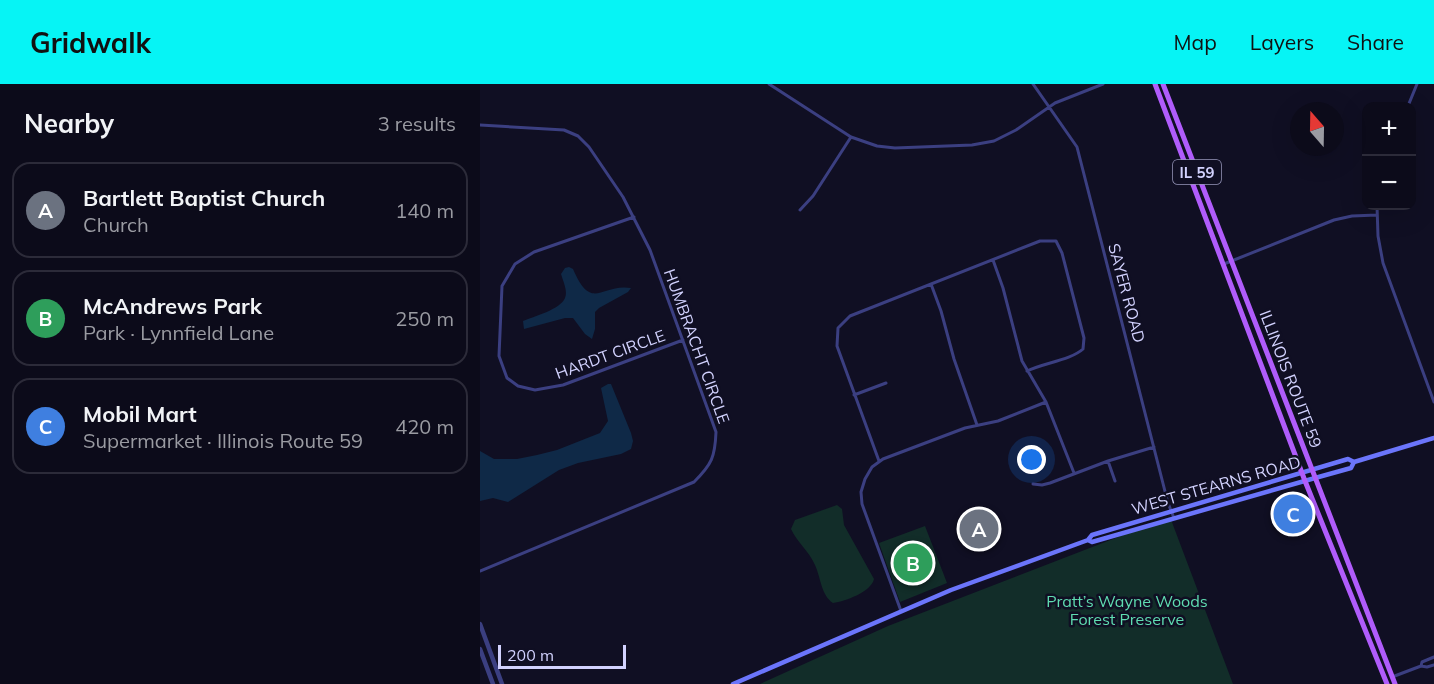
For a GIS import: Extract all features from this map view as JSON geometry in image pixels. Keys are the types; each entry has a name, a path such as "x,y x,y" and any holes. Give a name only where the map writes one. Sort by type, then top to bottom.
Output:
{"main road":[{"name":"ILLINOIS ROUTE 59","path":"1155,84 1305,481 1386,682"},
{"name":"ILLINOIS ROUTE 59","path":"1163,84 1395,684"},
{"name":"WEST STEARNS ROAD","path":"733,684 977,580 1088,540 1092,535 1311,469 1347,459 1354,462 1434,438"},
{"name":"WEST STEARNS ROAD","path":"1088,540 1092,542 1351,468 1354,462"}],"street":[{"path":"769,84 851,137 870,144 895,148 979,144 1007,135 1049,107 1102,84"},
{"name":"SAYER ROAD","path":"1034,84 1077,147 1174,519"},
{"path":"1410,102 1417,84"},
{"name":"HUMBRACHT CIRCLE","path":"480,125 556,128 578,136 607,171 634,217 654,260 716,432 715,452 710,466 694,482 480,571"},
{"path":"800,210 813,196 851,137"},
{"path":"1377,210 1380,249 1386,275 1434,402"},
{"path":"1224,264 1334,220 1352,216 1377,215"},
{"name":"HARDT CIRCLE","path":"634,217 534,252 515,264 502,286 499,356 507,378 518,386 535,390 563,386 683,340"},
{"path":"879,461 838,349 838,328 853,314 1040,241 1056,242 1062,253 1084,338 1083,349 1078,353 1027,371"},
{"path":"993,260 1027,371 1046,402 1074,473"},
{"path":"931,284 977,425"},
{"path":"854,395 886,382"},
{"path":"901,611 861,500 865,479 879,461 892,455 977,425 998,421 1046,402"},
{"path":"1033,484 1050,483 1108,460 1154,447"},
{"path":"1108,460 1115,481"},
{"path":"480,624 502,684"},
{"path":"480,649 493,684"},
{"path":"1420,666 1422,662 1434,657"},
{"path":"1386,682 1420,666 1434,665"}],"green space":[{"path":"837,505 842,509 844,525 874,579 863,592 833,603 824,591 812,560 791,529 795,520"},
{"name":"Pratt’s Wayne Woods Forest Preserve","path":"1170,517 1233,684 760,684 888,626"},
{"path":"925,526 947,583 900,602 879,543"}],"water":[{"path":"565,268 573,269 586,290 592,293 631,288 595,312 595,329 592,339 585,334 573,318 524,329 523,321 558,306 565,298 565,286 561,274"},
{"path":"611,384 631,433 633,441 631,449 621,454 578,463 559,470 508,502 493,498 480,501 480,451 494,459 517,459 557,450 600,433 608,421 601,388"}],"place":[{"name":"Mobil Mart","path":"1293,514"},
{"name":"Bartlett Baptist Church","path":"979,529"},
{"name":"McAndrews Park","path":"913,563"}]}
